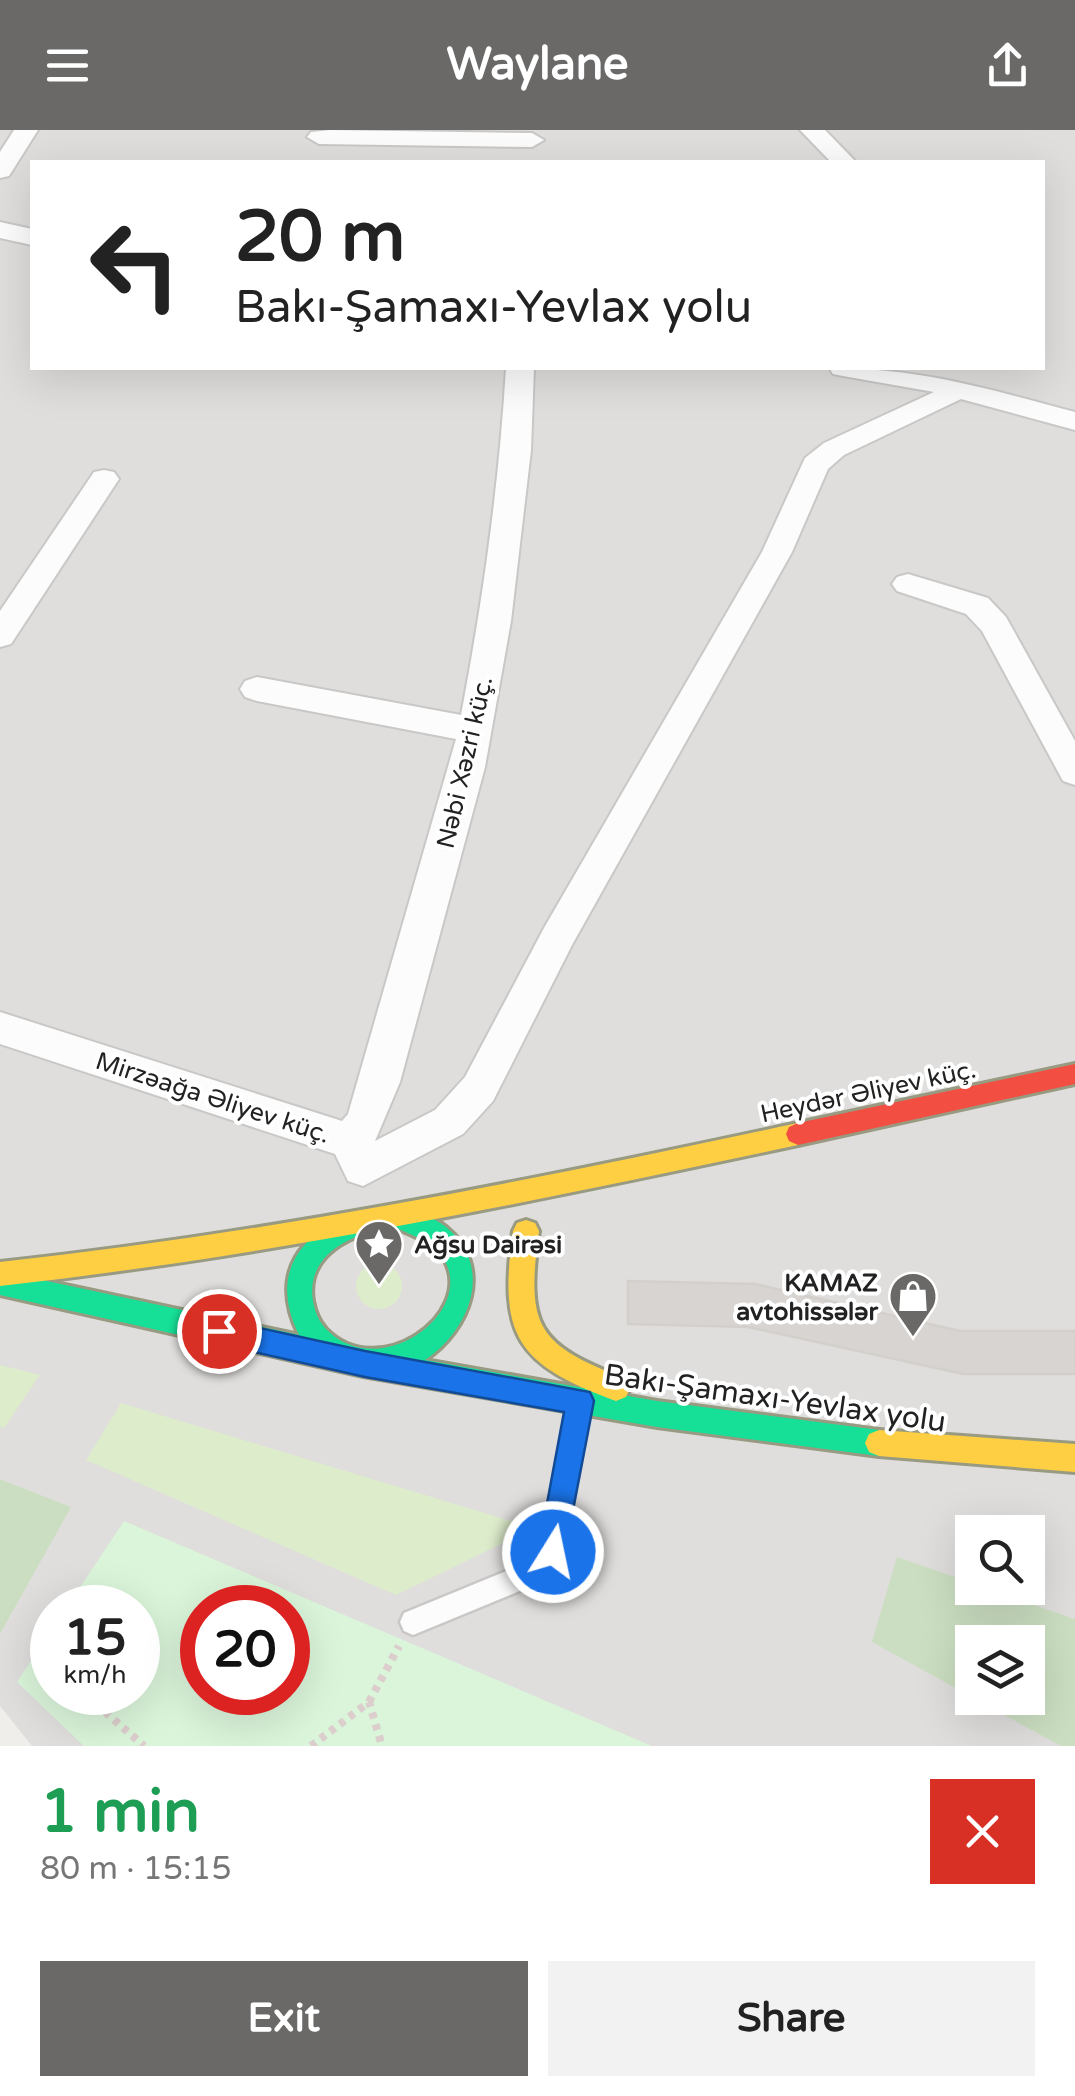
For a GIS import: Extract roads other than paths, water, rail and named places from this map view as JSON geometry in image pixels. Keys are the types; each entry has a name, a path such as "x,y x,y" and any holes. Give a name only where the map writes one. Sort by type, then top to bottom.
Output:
{"main road":[{"name":"Heydər Əliyev küç.","path":"673,1161 1075,1074"},
{"path":"0,1274 117,1263 673,1161"},
{"path":"449,1328 462,1286 450,1247 435,1232 416,1222 372,1217 330,1234 303,1269 298,1290 304,1320 323,1346 342,1358 365,1364 389,1364 412,1357 433,1344 449,1328 526,1231 578,1194 673,1161"},
{"path":"526,1231 518,1295 526,1327 546,1356 575,1376 772,1434"},
{"name":"Bakı-Şamaxı-Yevlax yolu","path":"0,1282 365,1364 772,1434 966,1453 1075,1458"}],"street":[{"path":"0,170 26,130"},
{"path":"812,130 842,160"},
{"path":"319,136 530,144"},
{"path":"0,230 30,237"},
{"name":"Nəbi Xəzri küç.","path":"356,1155 380,1082 474,730 495,621 516,450 520,370"},
{"path":"854,370 957,389 1075,421"},
{"path":"372,1217 356,1155 449,1122 480,1089 557,938 777,552 815,464 834,449 939,402 957,389"},
{"path":"0,636 104,479"},
{"path":"908,584 977,606 995,626 1063,726 1075,772"},
{"path":"257,689 474,730"},
{"name":"Mirzəağa Əliyev küç.","path":"0,1028 356,1155"}],"lane":[{"path":"412,1622 530,1574 553,1552 580,1401"}],"place":[{"name":"Ağsu Dairəsi","path":"379,1286"},
{"name":"KAMAZ avtohissələr","path":"913,1338"}]}
